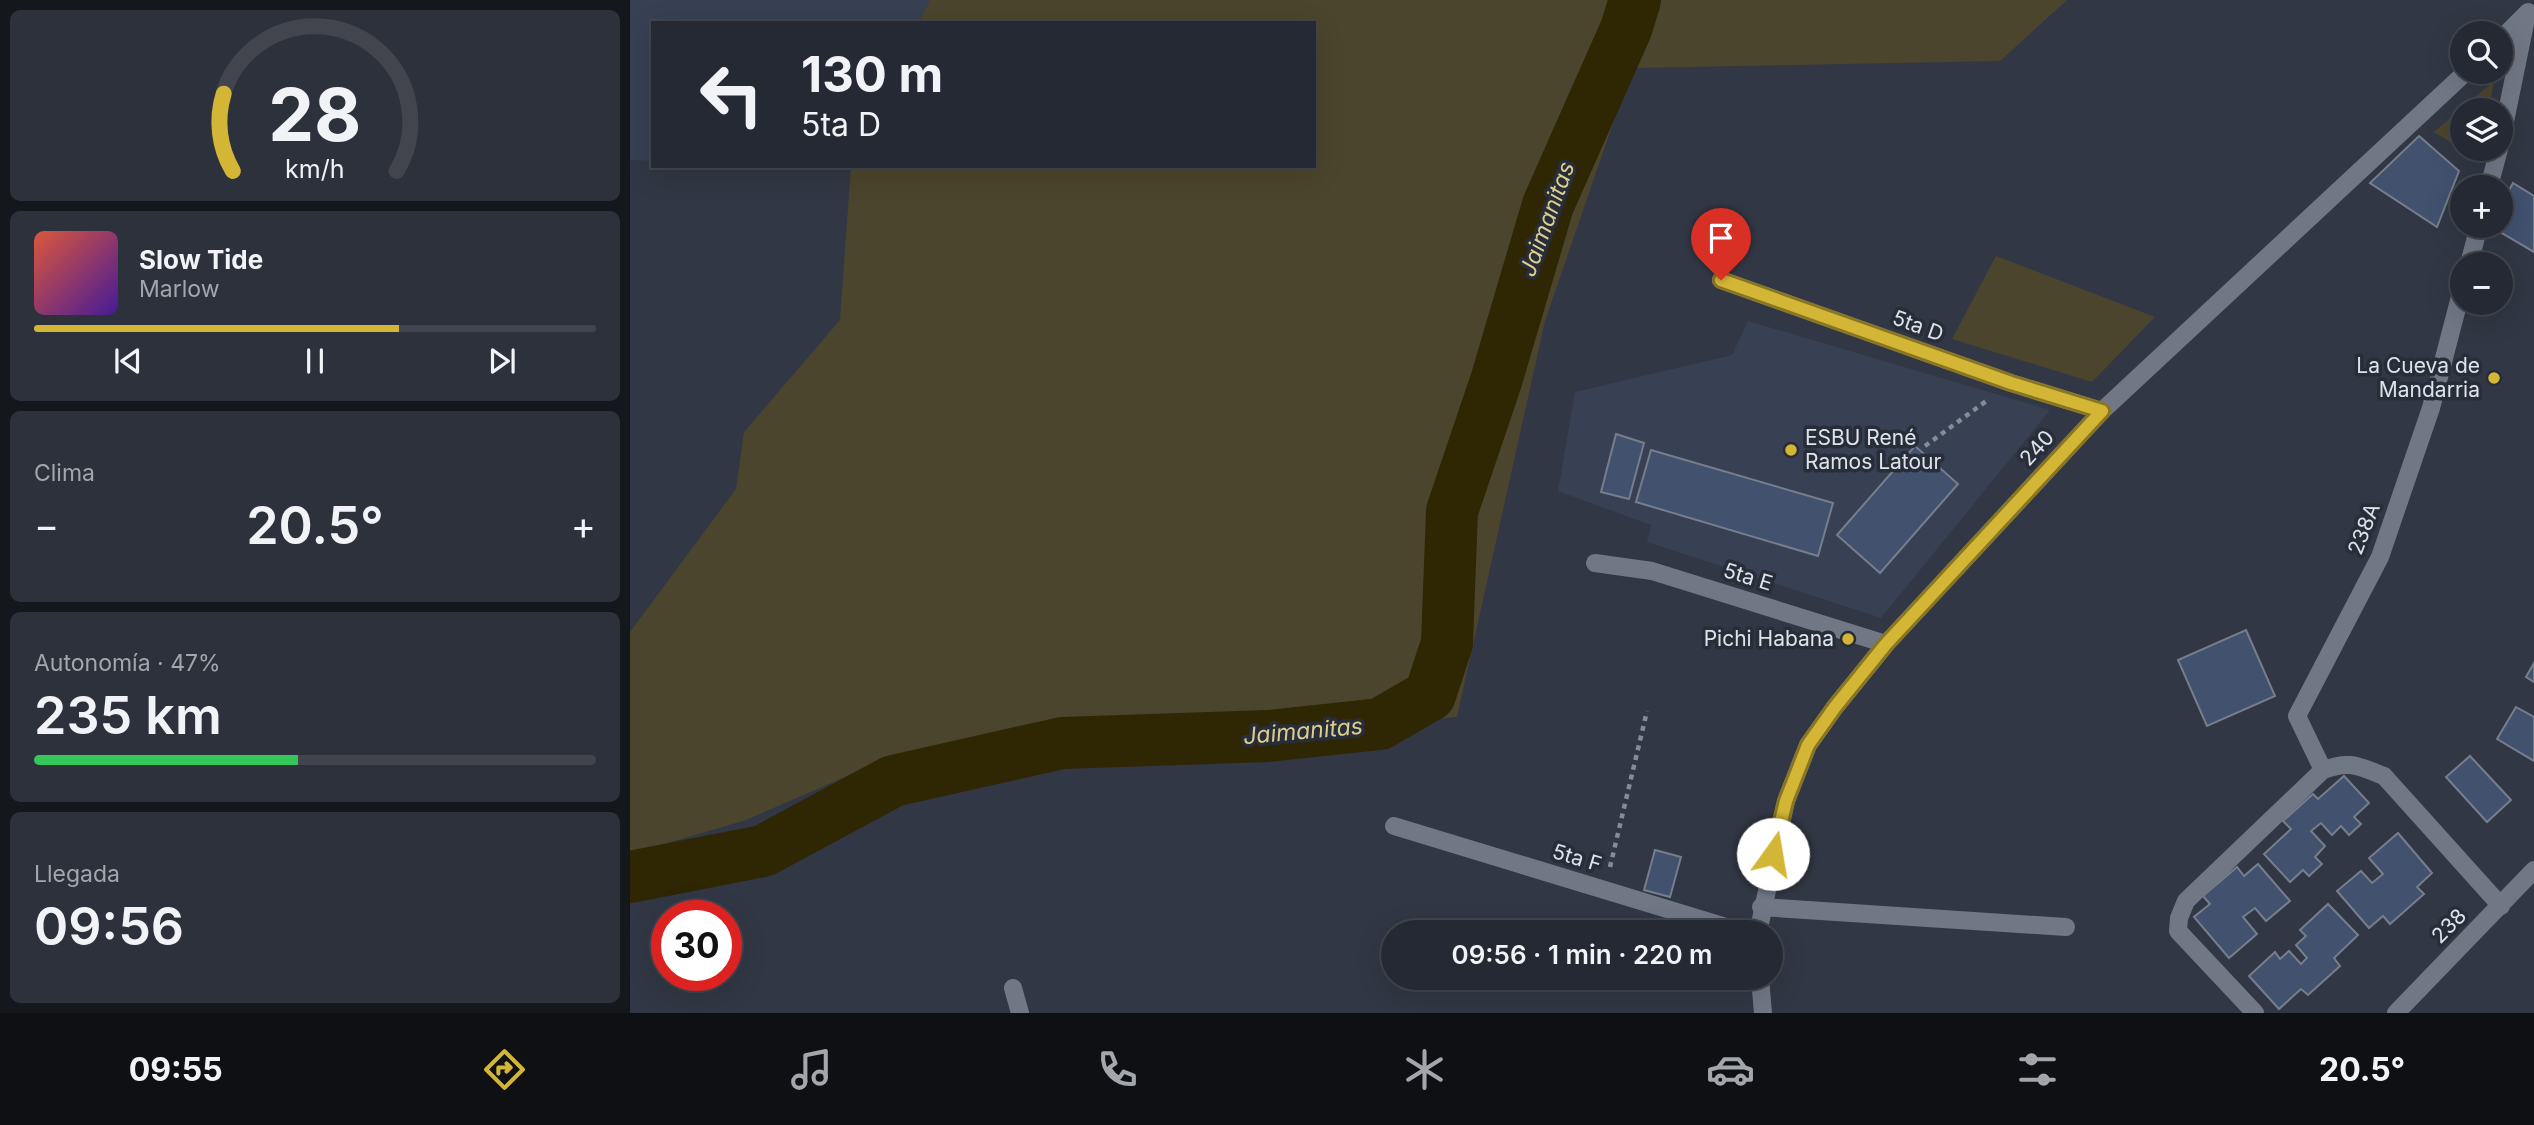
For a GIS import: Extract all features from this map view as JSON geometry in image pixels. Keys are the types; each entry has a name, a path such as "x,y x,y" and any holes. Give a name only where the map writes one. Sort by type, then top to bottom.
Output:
{"street":[{"path":"2513,27 2530,10"},
{"path":"2511,98 2530,10"},
{"name":"240","path":"1760,920 1786,801 1808,745 1886,644 2102,411 2453,84"},
{"name":"5ta D","path":"1721,280 2011,383 2102,411"},
{"name":"238A","path":"2323,770 2297,716 2380,556 2431,408 2455,315"},
{"name":"5ta E","path":"1595,563 1652,571 1886,644"},
{"path":"2255,1013 2179,931 2179,918 2186,901 2323,770 2342,763 2359,766 2384,776 2501,906"},
{"name":"5ta F","path":"1394,826 1703,920"},
{"name":"238","path":"2396,1013 2534,870"},
{"path":"1761,907 2066,927"},
{"path":"1013,988 1020,1013"},
{"path":"1761,990 1763,1013"}],"path":[{"path":"1925,446 2011,383"},
{"path":"1605,890 1647,712"}],"shaded area":[{"path":"630,0 930,0 919,21 651,21 651,161 630,160"},
{"path":"930,0 2067,0 2000,61 1632,68 1545,321 1457,717 1296,729 1064,726 896,755 746,820 630,854 630,632 736,489 744,432 840,320 851,168 1316,168 1316,21 919,21"},
{"path":"2490,84 2493,84 2491,98 2474,98"},
{"path":"2450,118 2450,142 2434,132"},
{"path":"1996,256 2155,317 2092,382 1952,339"},
{"name":"ESBU René Ramos Latour","path":"1748,321 2050,410 1881,618 1647,542 1651,525 1558,491 1575,392 1732,355"}],"building":[{"path":"2419,136 2459,171 2457,175 2450,175 2450,194 2437,227 2370,183"},
{"path":"2513,183 2534,196 2534,252 2510,238 2513,238"},
{"path":"1616,434 1644,443 1629,499 1601,492"},
{"path":"1915,446 1958,484 1880,573 1837,535"},
{"path":"1651,450 1833,503 1818,556 1636,502"},
{"path":"2246,630 2275,696 2207,726 2178,660"},
{"path":"2534,663 2534,682 2526,677"},
{"path":"2516,707 2534,717 2534,761 2497,739"},
{"path":"2470,756 2511,800 2487,822 2446,777"},
{"path":"2344,776 2369,803 2354,817 2361,824 2349,835 2341,826 2332,835 2321,823 2311,831 2325,846 2315,857 2322,864 2309,876 2303,870 2290,882 2264,854 2291,829 2283,821 2313,794 2318,799"},
{"path":"2398,833 2432,873 2417,887 2424,894 2390,924 2383,916 2369,928 2337,891 2361,871 2372,883 2383,874 2369,858"},
{"path":"1655,850 1681,857 1670,897 1644,890"},
{"path":"2258,864 2290,901 2266,921 2255,908 2243,917 2257,934 2229,958 2194,917 2210,904 2203,896 2237,867 2244,876"},
{"path":"2328,904 2358,935 2334,958 2340,966 2308,995 2301,989 2279,1009 2249,976 2275,952 2280,959 2289,951 2301,964 2307,958 2296,945 2306,936 2300,930"}],"waterway":[{"name":"Jaimanitas","path":"630,877 763,851 893,781 1062,743 1268,736 1380,724 1430,695 1447,643 1452,511 1496,381 1548,205 1626,29 1635,0"}],"place":[{"name":"La Cueva de Mandarria","path":"2494,378"},
{"name":"ESBU René Ramos Latour","path":"1791,450"},
{"name":"Pichi Habana","path":"1848,639"}],"route":[{"path":"1721,280 2011,383 2102,411 1886,644 1835,707 1808,745 1786,801 1773,854"}]}
